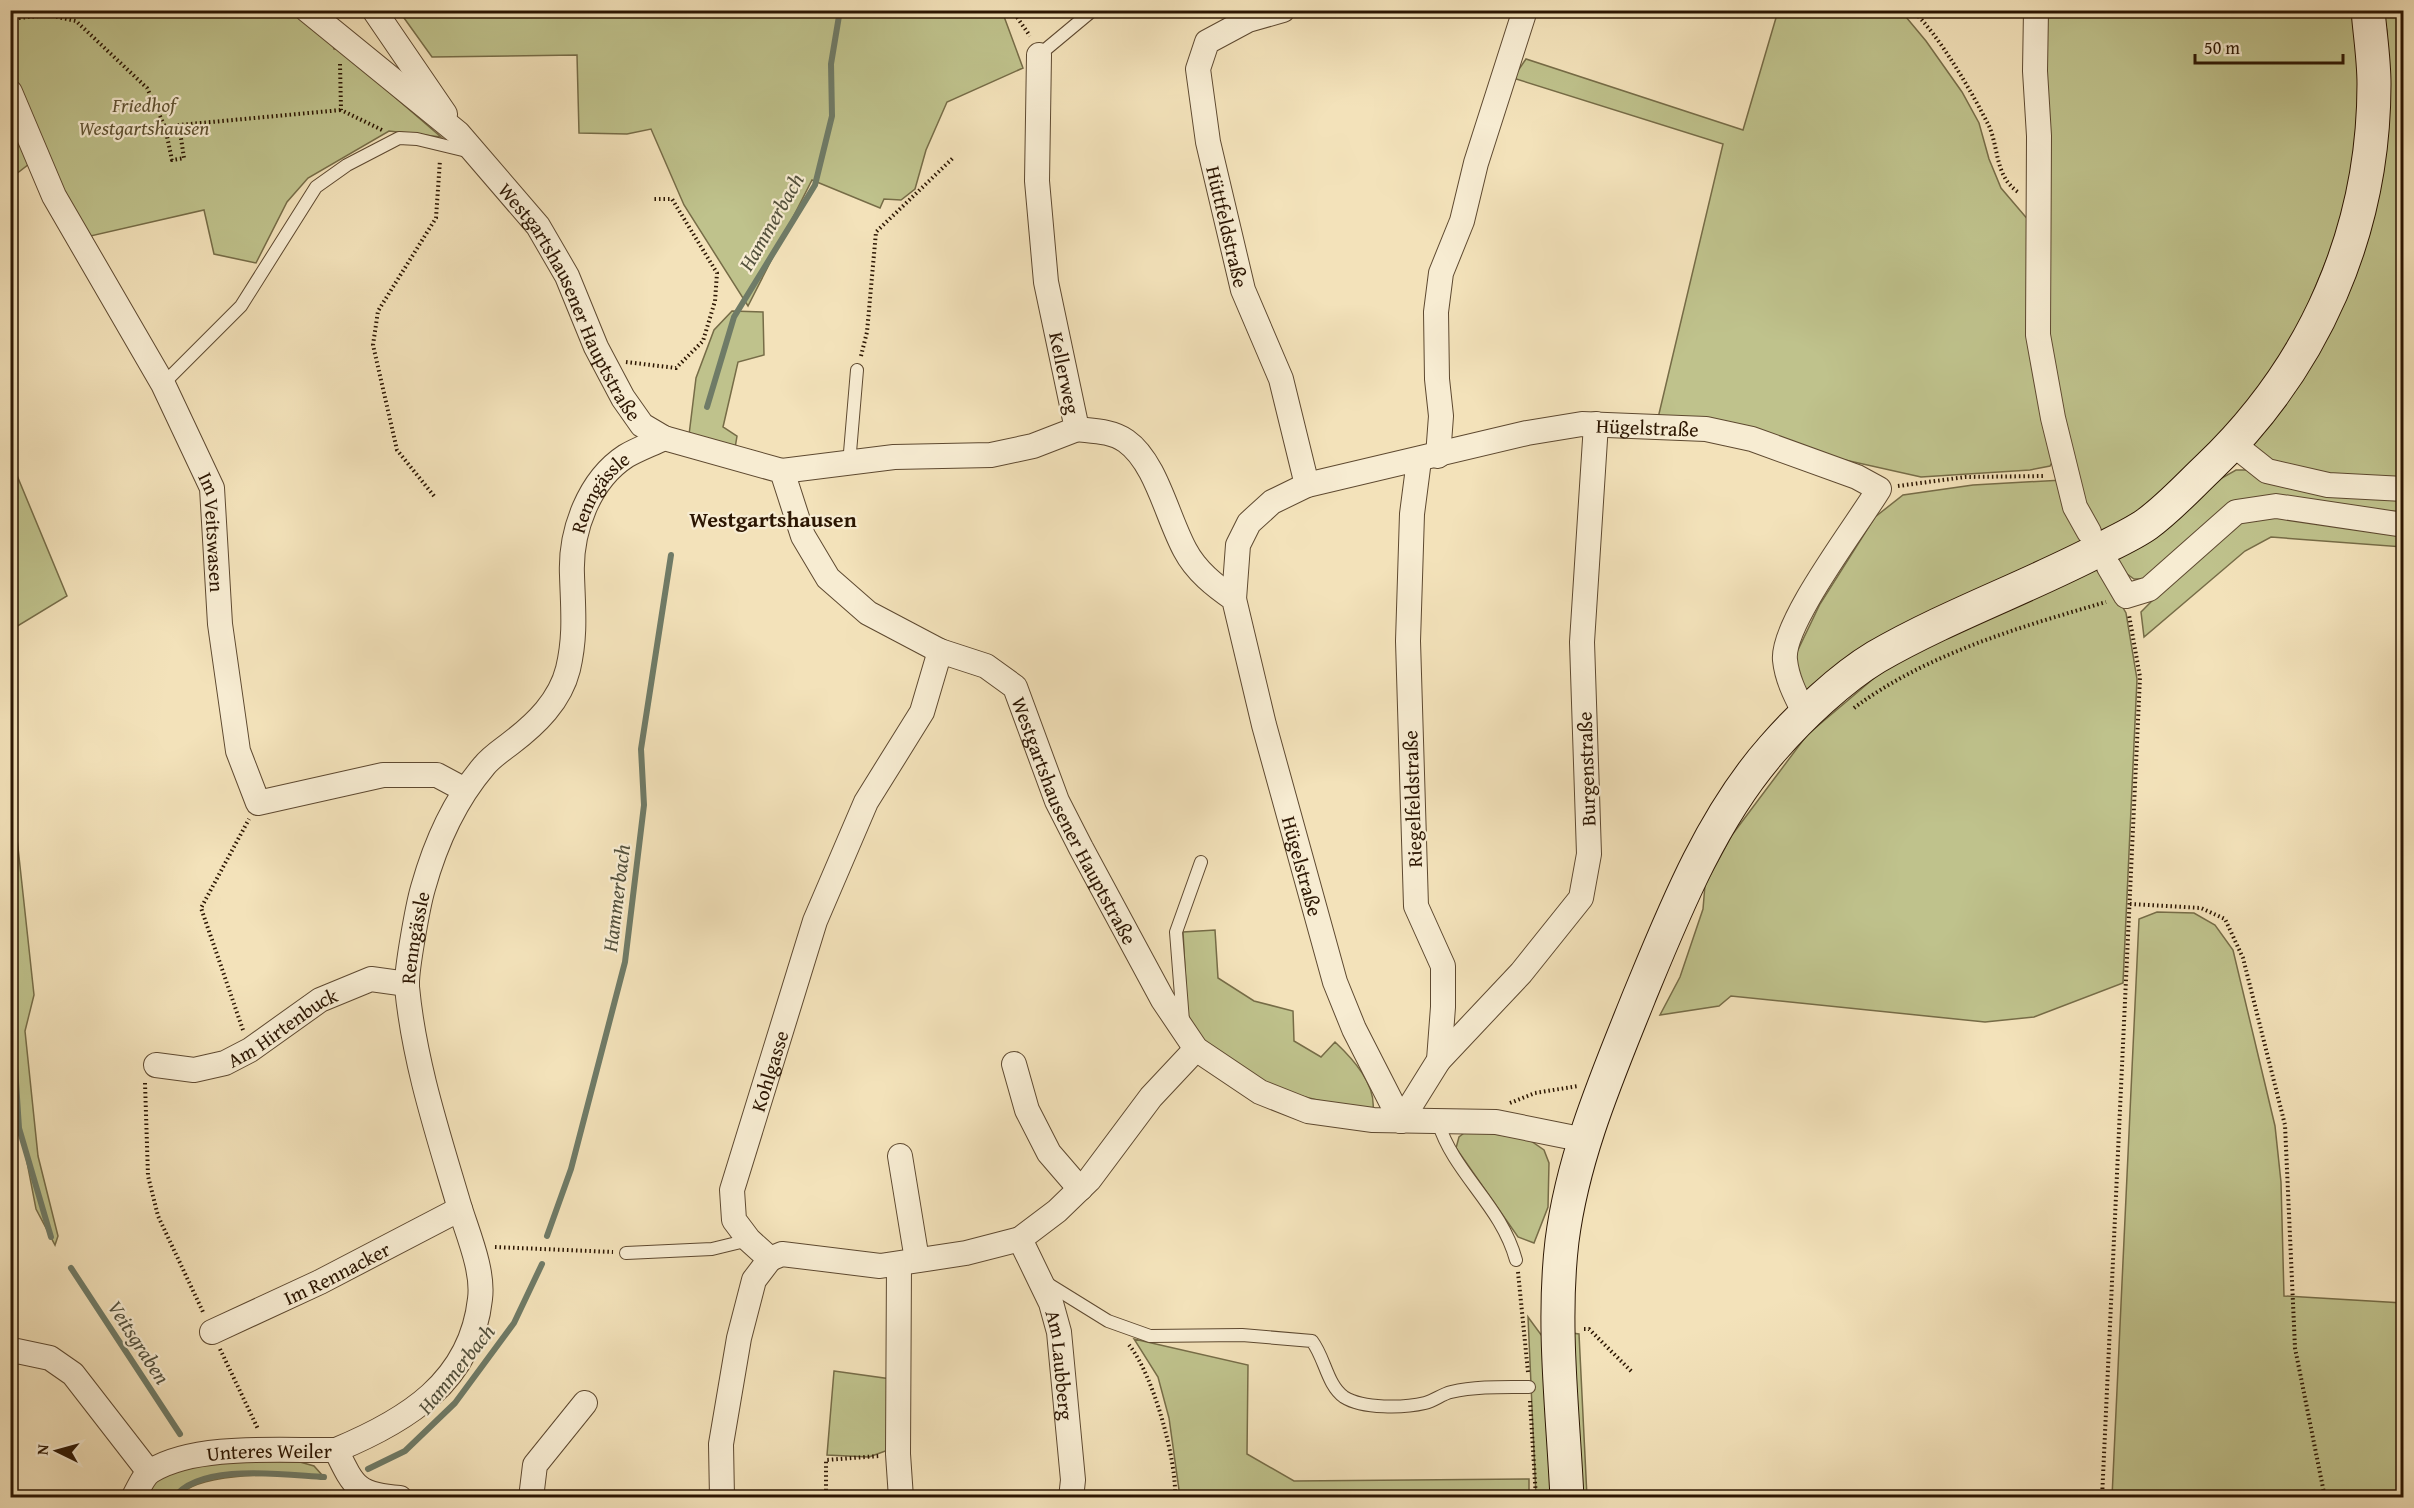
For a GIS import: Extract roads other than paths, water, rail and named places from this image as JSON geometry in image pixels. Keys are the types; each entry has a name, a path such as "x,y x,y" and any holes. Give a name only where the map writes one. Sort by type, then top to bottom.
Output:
{"main road":[{"path":"1567,1497 1558,1294 1569,1195 1599,1092 1703,854 1740,792 1773,748 1831,692 1873,659 2099,550 2149,523 2233,444 2268,403 2303,353 2320,321 2345,256 2365,177 2372,136 2374,80 2368,10"}],"street":[{"name":"Westgartshausener Hauptstraße","path":"307,10 343,40 449,139 478,154 538,226 567,276 622,398 642,424 664,438 782,471 803,536 828,578 868,613 940,651 986,666 1015,687 1057,801 1163,1000 1190,1040 1260,1092 1308,1111 1401,1121 1496,1122 1585,1140"},
{"path":"374,10 449,139"},
{"name":"Hüttfeldstraße","path":"1283,10 1248,20 1207,42 1198,69 1208,142 1243,290 1281,379 1307,485"},
{"path":"1428,458 1441,416 1437,379 1436,312 1441,273 1462,221 1476,163 1525,10"},
{"path":"2036,10 2035,71 2039,136 2038,335 2053,418 2075,507 2089,532"},
{"name":"Kellerweg","path":"782,471 894,457 991,455 1033,446 1077,429 1046,282 1037,181 1040,56"},
{"name":"Im Veitswasen","path":"10,92 54,196 163,384 212,488 220,624 237,751 258,803 383,775 437,775 465,790"},
{"name":"Hügelstraße","path":"1401,1121 1354,1029 1335,982 1264,725 1234,599 1238,545 1249,523 1272,501 1307,485 1527,434 1596,424 1706,429 1752,439 1857,477 1879,489 1819,581 1790,634 1785,659 1791,687 1806,716"},
{"name":"Burgenstraße","path":"1439,1060 1521,973 1581,898 1589,854 1582,642 1596,424"},
{"path":"1077,429 1105,432 1125,440 1144,457 1186,552 1210,582 1234,599"},
{"name":"Renngässle","path":"336,1450 381,1431 418,1408 451,1374 471,1338 481,1297 473,1248 426,1096 407,984 423,888 453,812 465,790 486,763 522,735 551,708 567,672 575,624 572,571 577,526 600,478 627,456 664,438"},
{"path":"2233,444 2267,471 2328,485 2403,489"},
{"name":"Riegelfeldstraße","path":"1401,1121 1439,1060 1443,1007 1443,966 1416,906 1412,820 1408,641 1412,514 1428,458"},
{"path":"2109,567 2126,596 2149,589 2236,512 2276,506 2403,525"},
{"name":"Kohlgasse","path":"770,1259 749,1240 734,1220 732,1190 790,995 815,921 866,802 922,712 940,651"},
{"name":"Am Hirtenbuck","path":"156,1065 194,1070 225,1063 250,1050 320,1000 371,979 407,984"},
{"path":"722,1497 721,1444 739,1338 754,1280 770,1259 782,1254 880,1266 966,1253 1020,1239 1057,1211 1080,1189 1151,1097 1190,1040"},
{"path":"1014,1064 1027,1110 1049,1153 1080,1189"},
{"path":"900,1156 908,1262 898,1454 902,1497"},
{"name":"Im Rennacker","path":"212,1332 320,1282 460,1209"},
{"name":"Am Laubberg","path":"1020,1239 1051,1303 1059,1332 1073,1480 1071,1497"},
{"path":"10,1354 17,1351 50,1358 74,1374 149,1472 133,1497"},
{"path":"531,1497 535,1465 585,1403"},
{"name":"Unteres Weiler","path":"149,1472 183,1457 219,1452 336,1450 352,1484 376,1496 400,1497"}],"lane":[{"path":"1040,56 1093,10"},
{"path":"163,384 242,306 316,187 347,165 399,138 449,139"},
{"path":"849,464 857,370"},
{"path":"1190,1040 1176,932 1201,862"},
{"path":"1438,1122 1446,1145 1510,1238 1516,1260"},
{"path":"626,1253 712,1249 749,1240"},
{"path":"1039,1278 1108,1321 1150,1336 1242,1335 1312,1341 1320,1351 1335,1387 1343,1396 1364,1407 1426,1403 1449,1392 1484,1387 1529,1387"}],"waterway":[{"name":"Hammerbach","path":"707,407 734,317 815,185 832,116 831,64 840,10"},
{"name":"Hammerbach","path":"547,1236 571,1169 625,962 644,805 641,749 671,555"},
{"name":"Veitsgraben","path":"10,990 19,1128 51,1237"},
{"name":"Hammerbach","path":"368,1469 405,1451 455,1403 514,1323 542,1264"},
{"name":"Veitsgraben","path":"71,1268 180,1434"},
{"name":"Hammerbach","path":"174,1498 186,1487 203,1479 222,1475 266,1473 324,1477"}],"district":[{"name":"Westgartshausen","path":"773,519"}],"park label":[{"name":"Friedhof Westgartshausen","path":"144,116"}]}
